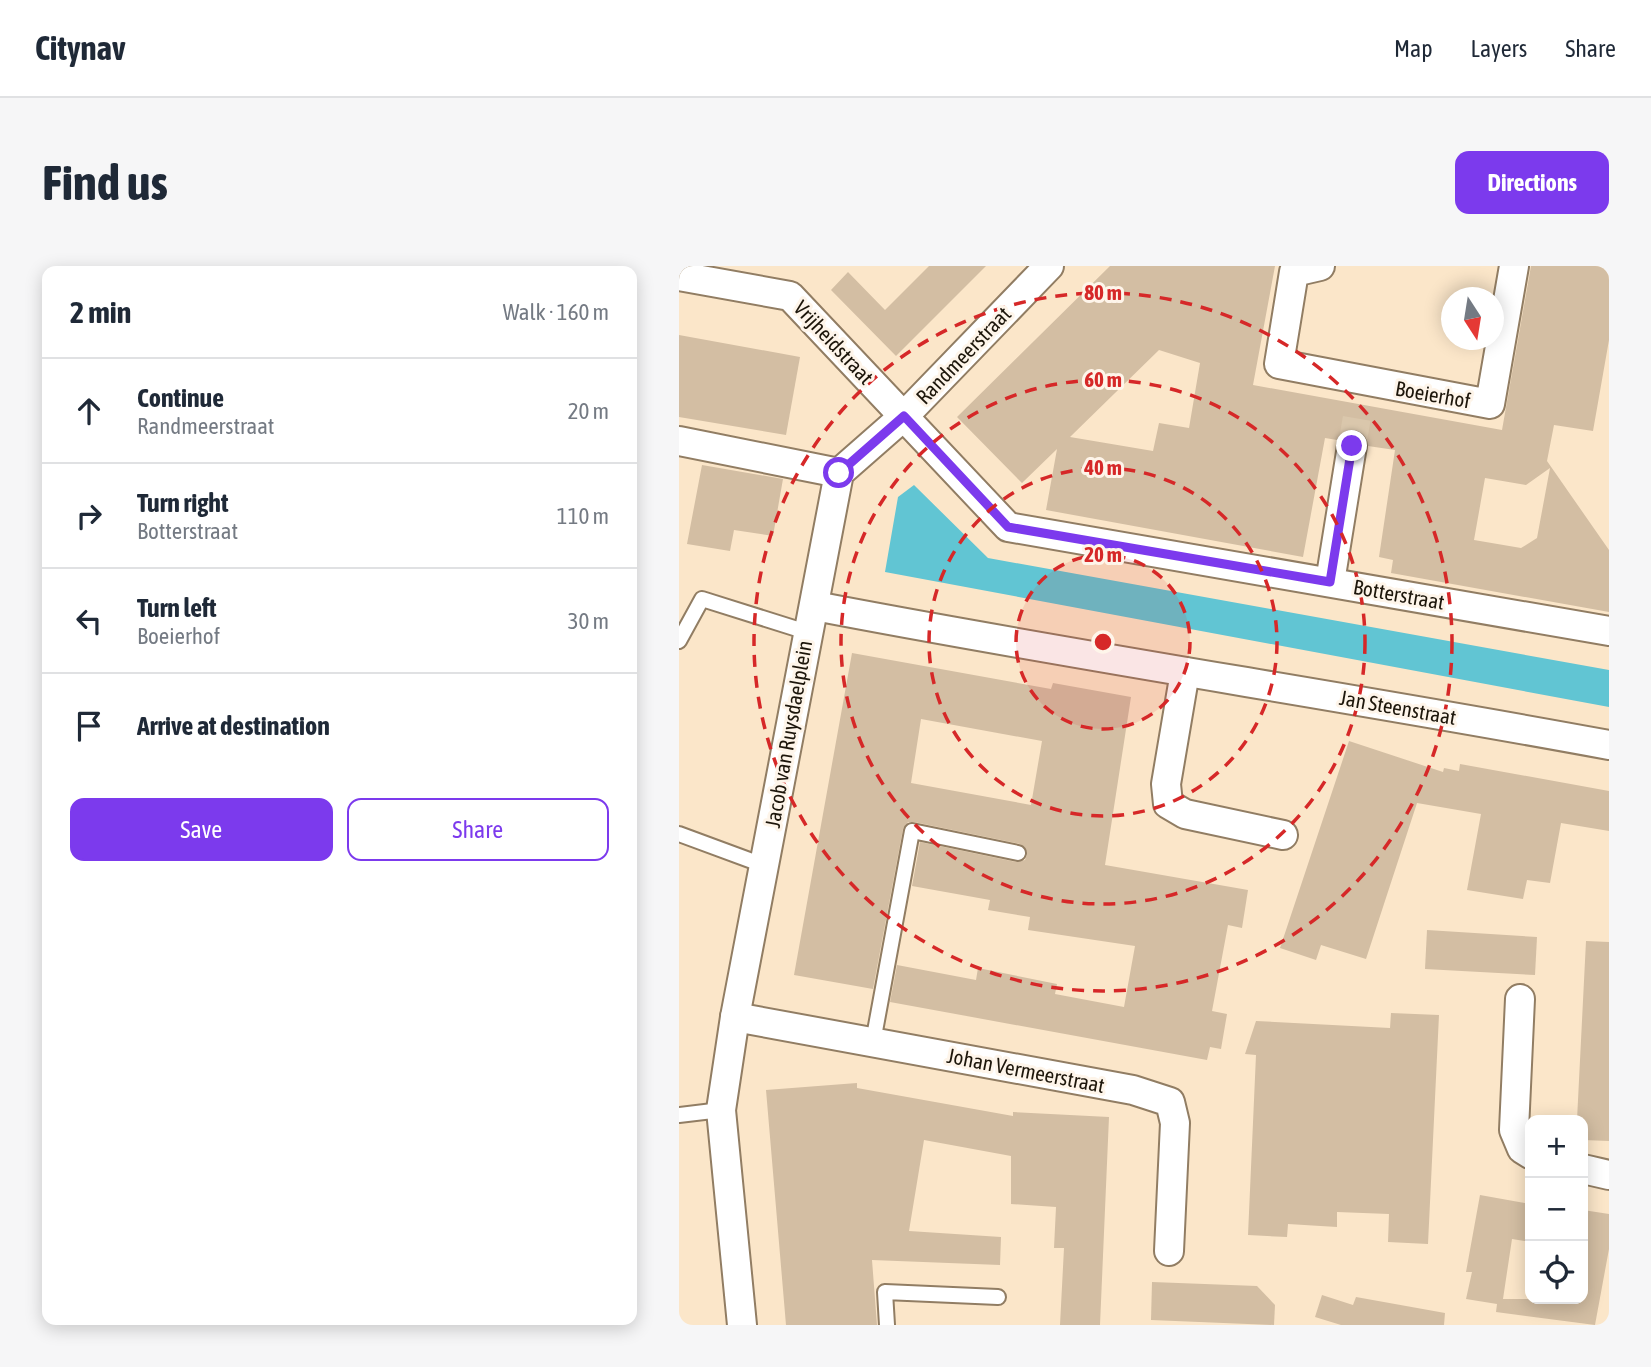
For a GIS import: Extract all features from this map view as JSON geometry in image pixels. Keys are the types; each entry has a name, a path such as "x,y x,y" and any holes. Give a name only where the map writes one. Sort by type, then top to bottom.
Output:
{"street":[{"name":"Vrijheidstraat","path":"681,266 679,276 790,296 904,416"},
{"name":"Randmeerstraat","path":"839,473 904,416 1049,266"},
{"name":"Boeierhof","path":"1320,266 1294,272 1279,364 1361,393 1490,404 1514,266"},
{"name":"Botterstraat","path":"904,416 1008,527 1609,631"},
{"path":"679,441 839,473 812,619"},
{"path":"1330,582 1352,446"},
{"name":"Jan Steenstraat","path":"812,619 1185,672 1609,745"},
{"name":"Jacob van Ruysdaelplein","path":"742,1325 721,1110 763,865 812,619"},
{"path":"1185,672 1165,784 1168,804 1185,814 1283,835"},
{"path":"1520,999 1514,1130 1525,1151"},
{"name":"Johan Vermeerstraat","path":"735,1017 1133,1090 1170,1102 1175,1123 1169,1251"},
{"path":"1588,1170 1609,1175"}],"lane":[{"name":"Jacob van Ruysdaelplein","path":"679,640 702,599 812,619"},
{"path":"873,1042 912,831 1018,853"},
{"path":"679,834 763,865"},
{"path":"679,1115 721,1110"},
{"path":"887,1325 885,1292 998,1297"}],"water":[{"path":"914,485 988,558 1609,670 1609,707 885,572 898,497"}],"building":[{"path":"929,266 986,266 896,356 831,290 848,272 885,310"},
{"path":"1110,266 1275,266 1253,385 1502,430 1531,266 1609,266 1609,340 1593,431 1554,425 1547,461 1609,550 1609,612 1391,573 1393,560 1379,557 1395,450 1368,446 1363,434 1355,430 1345,431 1337,440 1325,438 1303,557 1046,510 1057,449 1022,483 957,417","holes":["1159,350 1200,363 1189,428 1159,423 1153,451 1070,437","1550,468 1537,538 1521,548 1474,540 1485,478 1526,485"]},
{"path":"679,335 800,357 786,435 679,417"},
{"path":"702,465 783,479 773,536 734,530 730,551 687,544"},
{"path":"852,653 1051,689 1053,683 1131,697 1105,865 1248,890 1242,928 1228,925 1212,1011 1227,1014 1221,1049 1210,1047 1207,1060 890,1002 897,965 976,980 978,968 1057,984 1055,994 1124,1007 1135,946 1028,930 1030,917 988,910 990,900 912,886 920,842 1016,862 1025,860 1027,854 1020,844 914,822 908,822 903,829 873,989 794,975","holes":["921,719 1042,741 1031,805 911,783"]},
{"path":"1349,741 1443,772 1444,768 1459,771 1460,764 1609,791 1609,831 1561,823 1550,883 1527,880 1523,899 1467,890 1481,814 1417,803 1366,959 1321,945 1316,960 1280,948"},
{"path":"1427,930 1537,937 1535,975 1425,969"},
{"path":"1586,941 1609,942 1609,1141 1588,1140 1588,1115 1577,1115"},
{"path":"1391,1013 1439,1015 1428,1244 1388,1242 1389,1214 1337,1212 1337,1227 1288,1224 1287,1237 1248,1235 1256,1055 1245,1054 1256,1021 1390,1028"},
{"path":"857,1083 857,1088 1013,1116 1013,1112 1109,1117 1100,1325 1060,1325 1064,1248 1054,1248 1056,1207 1011,1204 1011,1156 924,1140 909,1231 1001,1237 1000,1265 872,1260 877,1325 786,1325 766,1090"},
{"path":"1480,1195 1525,1203 1525,1241 1512,1239 1503,1299 1525,1299 1525,1304 1588,1304 1588,1211 1609,1214 1609,1249 1595,1325 1496,1312 1497,1304 1466,1299 1472,1272 1466,1272"},
{"path":"1152,1282 1257,1286 1275,1305 1274,1325 1151,1320"},
{"path":"1322,1295 1353,1305 1356,1297 1445,1313 1444,1325 1341,1325 1315,1317"}],"tunnel":[{"path":"1352,446 1359,405"}],"route":[{"path":"839,473 904,416 1008,527 1330,582 1352,446"}]}
